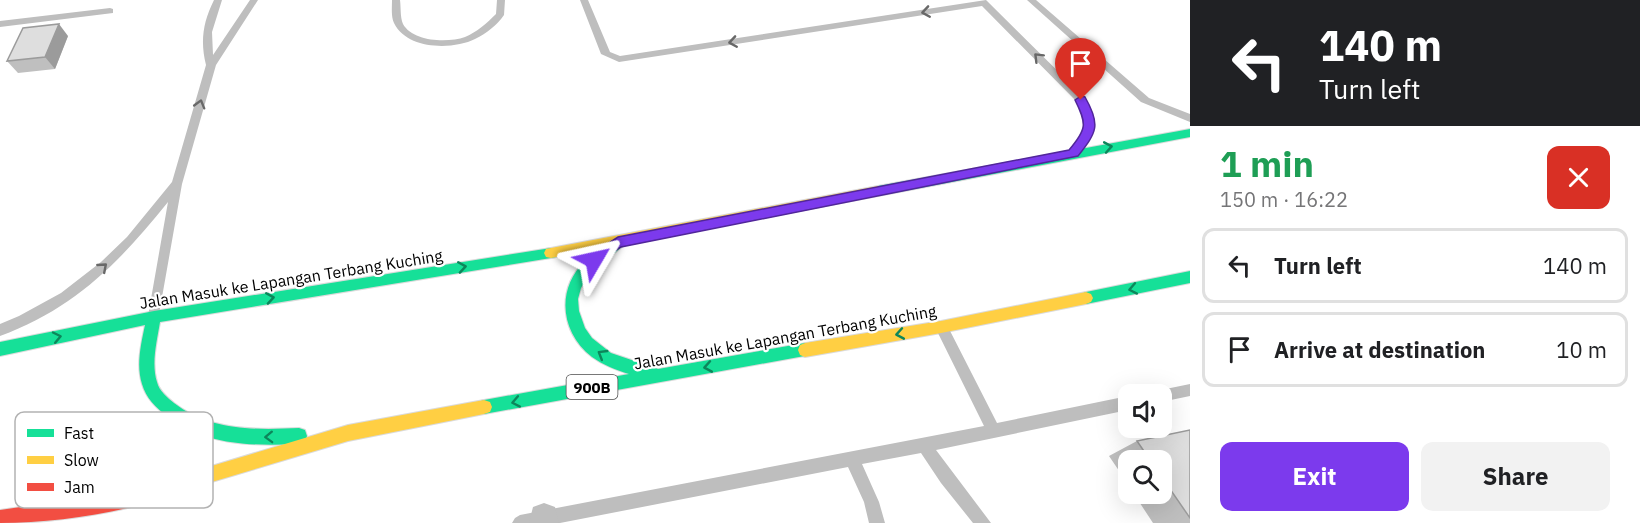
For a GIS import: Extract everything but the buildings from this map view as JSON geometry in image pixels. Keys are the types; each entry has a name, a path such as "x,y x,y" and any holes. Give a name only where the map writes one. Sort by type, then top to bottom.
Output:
{"highway":[{"name":"Jalan Masuk ke Lapangan Terbang Kuching","path":"0,350 154,317 618,242 1073,153 1190,133"},
{"path":"618,242 594,260 573,285 569,308 579,338 595,351 603,357 656,375"},
{"name":"Jalan Masuk ke Lapangan Terbang Kuching","path":"213,474 348,433 656,375 940,327 1190,277"},
{"path":"154,317 148,352 150,388 170,412"},
{"path":"213,432 262,438 348,433"},
{"name":"Jalan Masuk ke Lapangan Terbang Kuching","path":"0,519 72,508"}],"lane":[{"path":"211,65 206,48 207,32 218,0"},
{"path":"154,317 177,184 211,65 254,0"},
{"path":"396,0 399,24 413,36 438,43 467,39 488,28 500,15 501,0"},
{"path":"584,0 606,54 619,59 982,2 1081,100 1090,119 1089,135 1073,153"},
{"path":"1032,1 1050,0"},
{"path":"1032,1 1145,100 1190,118"},
{"path":"0,24 110,11"},
{"path":"0,330 24,320 65,297 105,266 131,240 177,184"},
{"path":"940,327 994,430"},
{"path":"1172,394 1190,390"},
{"path":"536,521 1118,405"},
{"path":"924,445 946,478 983,523"},
{"path":"852,458 871,502 877,523"}],"traffic: fast":[{"path":"878,191 1190,133"},
{"path":"618,242 592,262 574,287 571,299 575,322 587,343 606,358 655,375"},
{"path":"0,349 154,317 551,253"},
{"path":"1086,298 1190,277"},
{"path":"154,317 148,352 148,378 153,392 173,412"},
{"path":"484,407 805,350"},
{"path":"213,431 264,437 299,436"}],"traffic: slow":[{"path":"551,253 878,191"},
{"path":"805,350 941,327 1086,298"},
{"path":"213,474 348,433 484,407"}],"traffic: jam":[{"path":"0,519 72,508"}],"route":[{"path":"594,260 618,242 1073,153 1089,135 1090,119 1081,100"}]}
